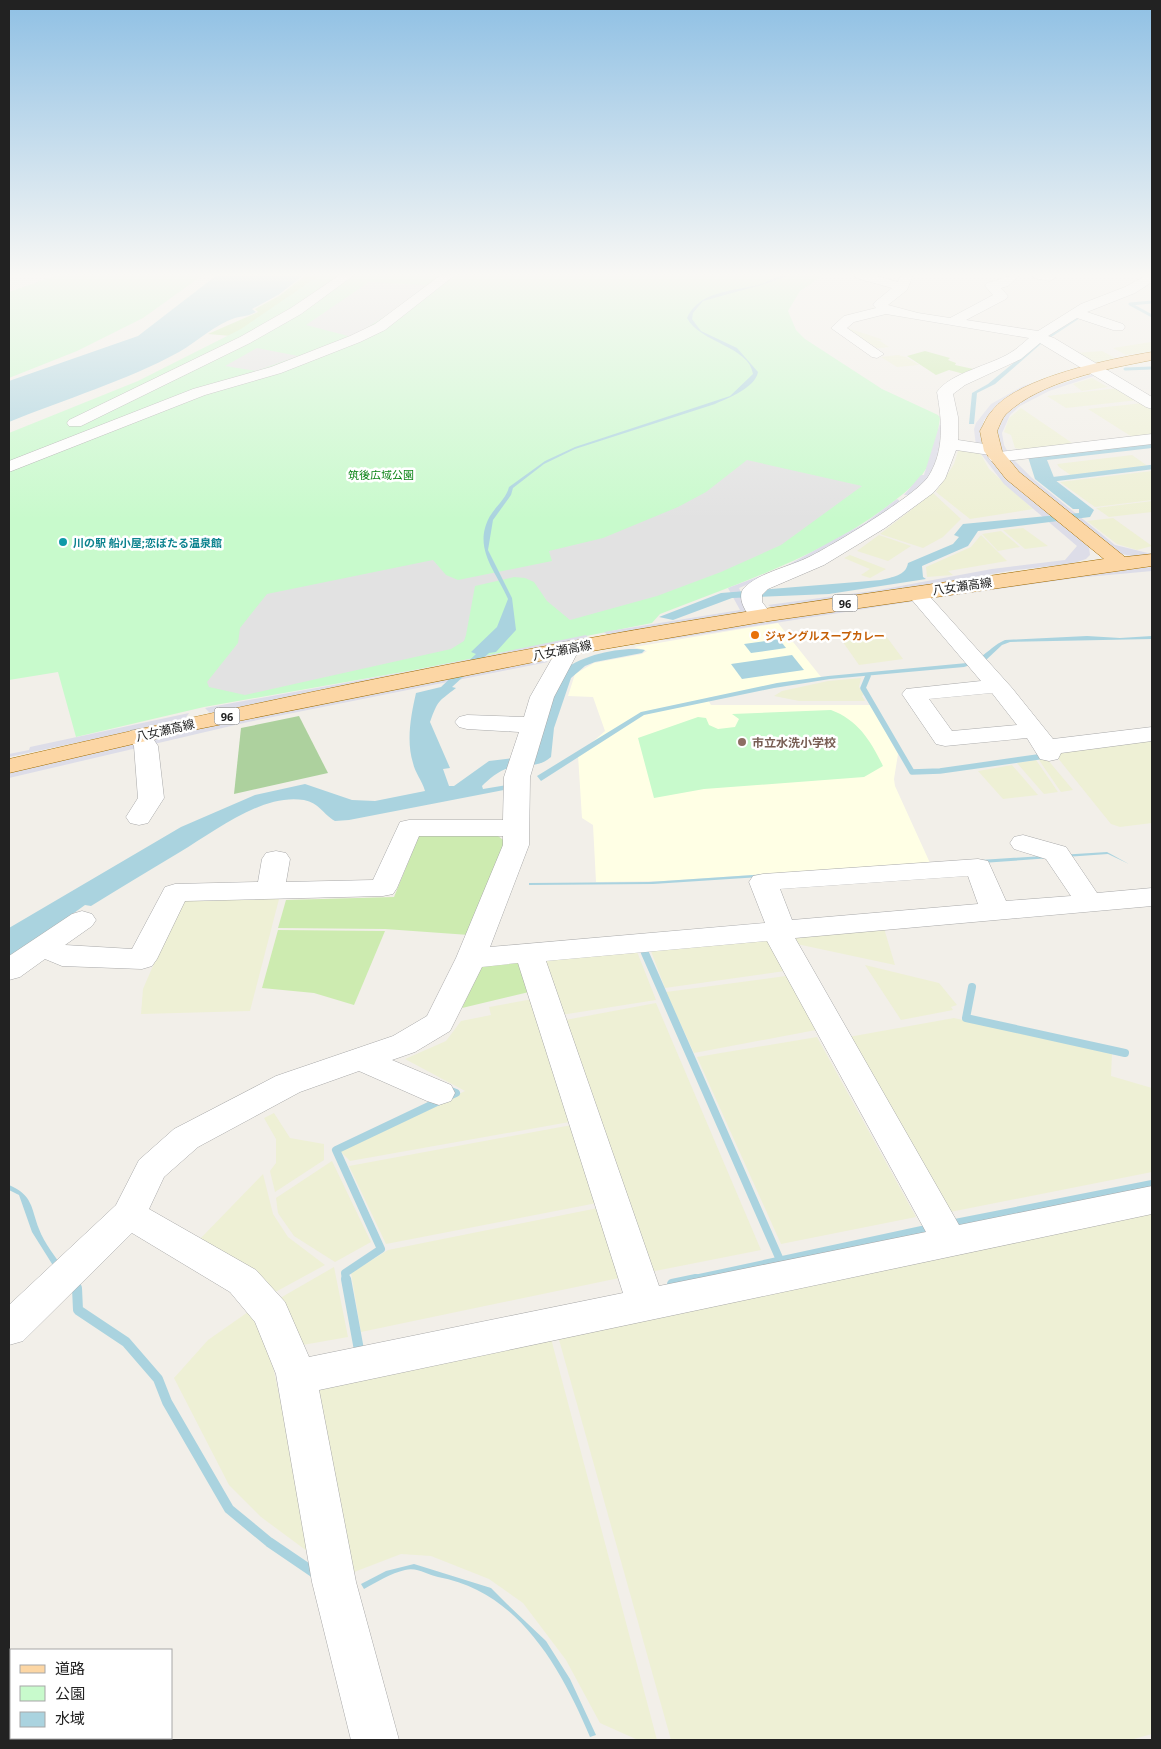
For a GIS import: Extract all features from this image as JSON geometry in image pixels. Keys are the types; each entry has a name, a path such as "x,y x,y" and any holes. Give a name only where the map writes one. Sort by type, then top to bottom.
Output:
{"main road":[{"path":"1121,563 1008,472 994,453 988,436 991,422 997,412 1009,402 1050,383 1095,369 1149,357"},
{"name":"八女瀬高線","path":"9,766 193,723 447,674 569,648 762,616 1152,560"}],"street":[{"path":"58,430 103,411 212,357"},
{"path":"9,467 199,392 276,370 311,357"},
{"path":"762,616 752,602 751,593 762,585 832,552 878,524 927,489 936,479 945,461 949,444 950,417 945,392 960,382 1015,357"},
{"path":"1075,357 1152,404"},
{"path":"949,444 994,453 1152,440"},
{"path":"916,593 997,686 1043,744"},
{"path":"9,1329 129,1214 150,1169 186,1138 288,1084 404,1044 439,1023 471,958 516,845 517,777 542,697 569,648"},
{"path":"997,686 914,694 945,738 1043,744 1152,734"},
{"path":"467,722 533,725"},
{"path":"139,736 146,746 151,798 139,817"},
{"path":"44,946 62,956 142,960 175,893 383,888 409,828 516,828"},
{"path":"1023,843 1056,853 1090,903"},
{"path":"270,891 276,859"},
{"path":"950,1242 779,931 763,882 978,867 995,910"},
{"path":"471,958 1152,897"},
{"path":"9,970 82,920"},
{"path":"529,953 646,1305"},
{"path":"360,1059 439,1093"},
{"path":"297,1377 1152,1200"},
{"path":"129,1214 243,1281 271,1313 297,1377 334,1582 375,1740"}],"shaded area":[{"path":"242,357 296,357 256,371 225,366"},
{"path":"881,357 904,357 919,365 897,367"},
{"path":"1083,357 1115,358 1094,363"},
{"path":"1086,366 1000,403 984,420 981,435 983,445 976,446 974,429 976,423 991,404 1023,386"},
{"path":"1092,374 1100,374 1049,391 1020,406 1010,415 1002,433 1004,445 1009,454 1001,452 995,433 1003,414 1019,402 1042,390"},
{"path":"1092,378 1108,387 1082,391 1073,384"},
{"path":"1119,388 1138,400 1066,408 1047,396"},
{"path":"1143,403 1152,408 1152,437 1137,440 1088,409"},
{"path":"1021,408 1078,447 1025,450 1015,448 1011,435 1004,432 1009,418"},
{"path":"939,416 945,418 941,443 934,466 927,479 909,495 904,495 921,475 924,475 941,420"},
{"path":"959,448 979,451 989,469 1033,509 970,519 936,492 954,464"},
{"path":"978,450 984,450 1003,474 1089,547 1090,555 1086,559 1071,564 1015,570 873,595 773,608 768,605 879,590 992,569 1065,560 1077,546 1004,484"},
{"path":"1132,455 1149,467 1072,476 1057,464"},
{"path":"1012,458 1032,478 1115,545 1152,554 1152,556 1136,557 1117,553 1024,478 1006,459"},
{"path":"747,460 862,486 781,545 721,572 657,596 570,620 547,601 534,582 525,578 514,577 475,586 464,641 451,649 245,695 209,687 207,682 238,643 240,628 267,594 433,560 446,575 458,580 552,561 549,551 603,538 678,507 706,492"},
{"path":"1152,471 1152,500 1095,507 1060,482"},
{"path":"933,493 961,519 943,537 923,548 880,534"},
{"path":"897,499 900,501 872,522 793,566 739,588 750,612 608,635 604,632 740,610 728,588 784,567 865,523"},
{"path":"1152,501 1152,512 1109,517 1096,508"},
{"path":"1113,518 1152,546 1137,550 1117,544 1087,521"},
{"path":"1023,528 1048,546 1025,549 1003,530"},
{"path":"1001,531 1020,547 998,551 982,534"},
{"path":"879,535 911,546 888,561 857,551"},
{"path":"981,535 1007,561 948,571 953,575 927,577 926,567 971,547"},
{"path":"850,555 886,569 870,578 861,575 870,569 844,558"},
{"path":"1152,567 1152,571 1076,578 928,599 926,596 1100,572"},
{"path":"911,598 916,601 665,640 662,638 663,636"},
{"name":"市立水洗小学校","path":"778,623 821,677 707,698 711,705 871,705 898,754 894,779 895,786 930,863 664,881 596,882 593,825 582,818 578,755 605,731 593,697 568,696 575,674 594,663 642,654 647,651 634,647"},
{"path":"883,632 903,659 859,665 838,635"},
{"path":"586,635 589,639 414,676 210,713 205,708 416,670"},
{"path":"542,659 548,662 248,722 9,778 9,773 240,719"},
{"path":"861,678 859,687 864,694 862,696 865,701 799,701 774,696 782,691 828,681"},
{"path":"189,713 184,720 9,757 9,754 29,750 30,747"},
{"path":"1152,739 1152,823 1120,827 1111,824 1053,752"},
{"path":"1047,759 1073,790 1061,792 1039,760"},
{"path":"1036,760 1058,792 1044,794 1017,763"},
{"path":"1012,765 1038,795 1003,799 978,771"},
{"path":"279,899 250,1011 141,1014 143,989 181,901"},
{"path":"883,925 895,965 792,943 787,934"},
{"path":"769,939 785,971 665,988 649,946"},
{"path":"636,949 656,1000 561,1015 543,958"},
{"path":"865,965 939,983 957,1005 951,1007 953,1010 901,1020"},
{"path":"786,976 816,1030 694,1053 666,992"},
{"path":"533,999 575,1121 350,1161 340,1151 465,1091 405,1059 446,1041 461,1021 491,1015 489,1007"},
{"path":"656,1003 761,1250 645,1273 560,1021"},
{"path":"954,1018 1112,1054 1111,1076 1152,1088 1152,1172 945,1213 843,1038"},
{"path":"817,1037 916,1217 781,1244 697,1057"},
{"path":"274,1113 290,1138 324,1144 324,1160 275,1192 270,1171 276,1163 276,1139 264,1118"},
{"path":"577,1124 602,1202 386,1244 349,1166"},
{"path":"332,1161 371,1242 335,1262 294,1236 278,1213 276,1198"},
{"path":"263,1174 273,1214 288,1237 325,1265 268,1296 198,1241"},
{"path":"1152,1205 1152,1734 1130,1740 671,1740 556,1329"},
{"path":"603,1207 624,1277 361,1332 351,1273 388,1250"},
{"path":"334,1267 348,1337 297,1346 275,1301"},
{"path":"248,1312 261,1332 273,1367 315,1557 261,1517 229,1485 174,1378 208,1340"},
{"path":"549,1331 657,1740 638,1740 600,1723 566,1660 523,1603 489,1579 431,1556 401,1554 349,1574 312,1381"}],"green space":[{"path":"9,357 63,357 9,378"},
{"name":"筑後広域公園","path":"186,357 832,357 882,389 938,415 940,418 934,448 926,469 905,493 885,508 859,526 804,556 660,614 652,623 414,670 204,707 76,737 58,672 9,680 9,433 138,381"},
{"path":"908,357 945,357 956,363 955,365 978,370 968,375 949,370 936,375"},
{"path":"831,710 849,719 863,732 883,766 864,777 704,789 654,798 638,738 698,717 706,718 709,725 718,729 735,727 739,719 732,714"},
{"path":"299,716 328,773 234,794 241,728"},
{"path":"419,836 498,836 506,842 469,935 385,929 278,928 286,900 394,897"},
{"path":"278,930 385,931 354,1005 314,993 262,988"},
{"path":"507,960 520,964 529,992 462,1008 482,966"}],"water":[{"path":"79,357 170,357 117,381 9,422 9,381"},
{"path":"743,357 758,372 756,378 747,388 715,404 575,449 544,464 513,488 511,495 493,520 488,550 512,598 516,630 496,652 489,653 452,687 456,688 442,699 435,709 430,722 450,768 443,769 449,786 454,786 489,761 532,756 559,677 570,666 602,653 626,649 645,650 642,653 595,662 585,666 571,678 554,728 551,757 541,763 505,769 482,786 483,789 507,785 509,789 349,820 335,821 317,806 304,800 288,799 255,808 223,825 91,906 85,905 9,960 9,928 181,827 255,795 305,784 352,800 375,801 425,791 414,767 410,746 411,719 416,693 441,687 476,654 471,652 497,627 508,599 488,559 484,539 485,528 490,516 503,499 509,487 545,461 575,447 730,396 753,374 750,365"},
{"path":"1021,357 1026,357 995,384 977,393 974,424 969,424 972,393 988,384"},
{"path":"1152,443 1152,448 1047,460 1055,480 1094,510 1090,517 978,531 968,546 922,566 923,577 926,579 829,594 732,598 673,620 659,617 721,593 890,578 904,571 908,563 953,544 959,537 954,535 963,524 1079,513 1079,509 1073,509 1035,479 1028,457"},
{"path":"1087,636 1120,638 1152,636 1152,639 1010,642 1002,645 986,660 964,667 830,679 774,688 644,715 541,781 537,776 641,712 777,683 828,676 967,663 979,658 1005,640"},
{"path":"779,639 786,648 751,653 744,644"},
{"path":"792,655 804,670 742,679 731,664"},
{"path":"1107,852 1129,864 1108,854 982,863 980,860"},
{"path":"933,863 902,868 653,884 529,885 529,883 649,882"},
{"path":"9,1185 23,1193 30,1203 41,1234 64,1270 59,1275 32,1232 19,1195 9,1190"},
{"path":"414,1564 491,1588 546,1641 570,1679 596,1735 590,1737 565,1685 533,1636 514,1616 491,1598 466,1585 410,1569 395,1573 364,1589 361,1584 386,1571"}],"waterway":[{"path":"1125,369 1152,368"},
{"path":"1047,480 1152,467"},
{"path":"868,676 863,688 912,772 940,771 1045,756"},
{"path":"645,953 780,1260"},
{"path":"972,987 966,1018 1125,1053"},
{"path":"346,1280 345,1273 381,1249 336,1150 456,1093 448,1090"},
{"path":"950,1224 1152,1184"},
{"path":"690,1280 931,1228"},
{"path":"346,1279 359,1350"},
{"path":"672,1284 696,1279"},
{"path":"77,1288 78,1310 126,1342 158,1379 167,1402 229,1509 269,1542 316,1574"}],"place":[{"name":"川の駅 船小屋;恋ぼたる温泉館","path":"63,542"},
{"name":"ジャングルスープカレー","path":"755,635"},
{"name":"市立水洗小学校","path":"742,742"}]}
